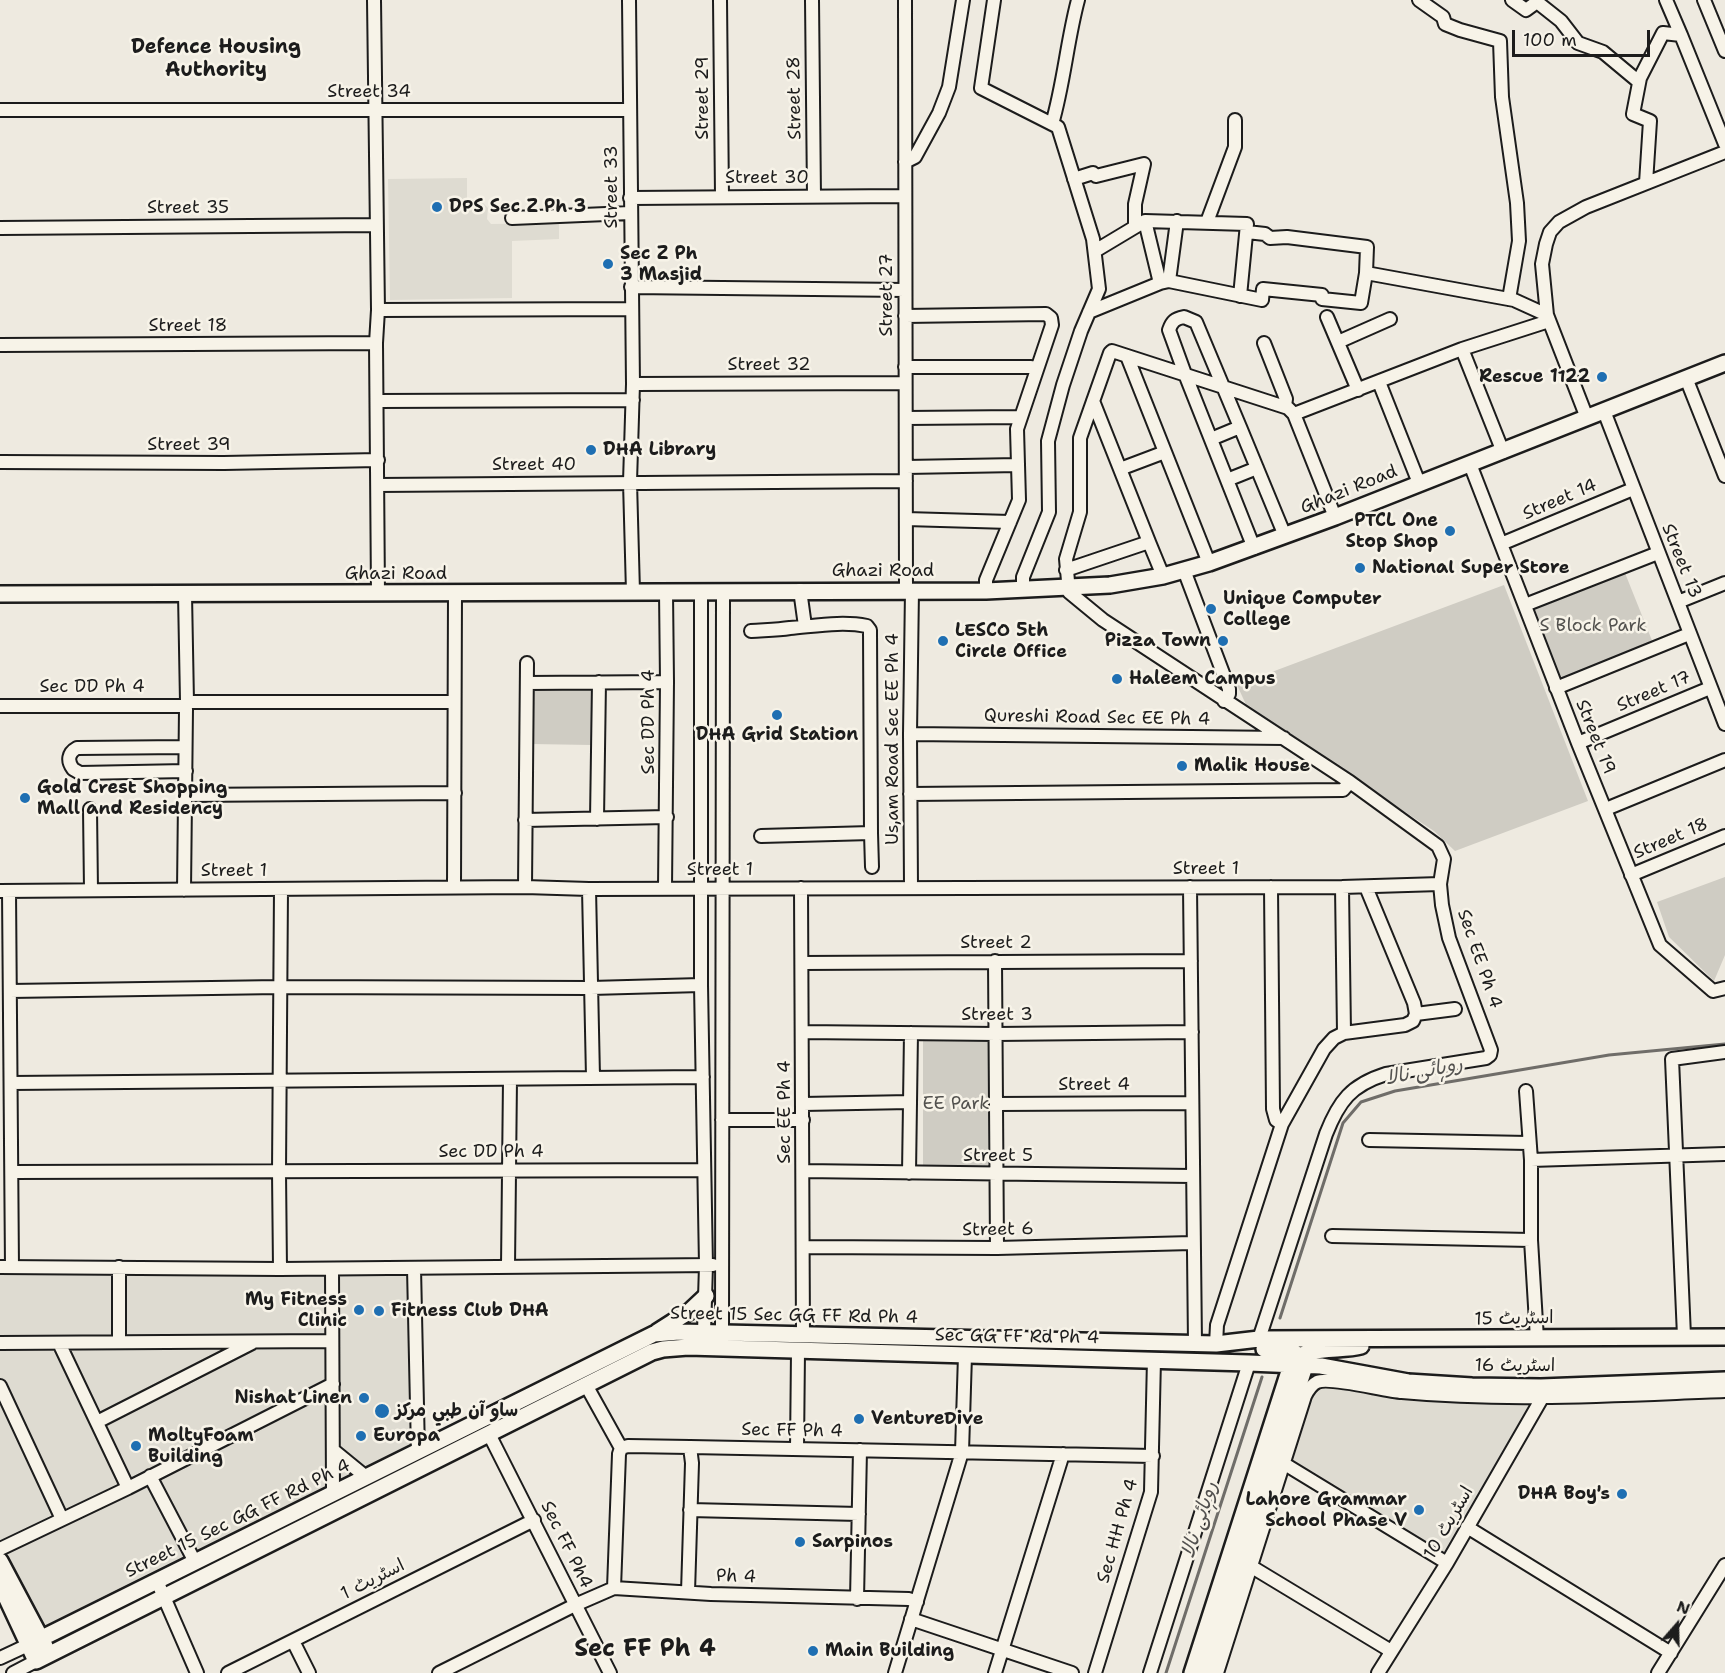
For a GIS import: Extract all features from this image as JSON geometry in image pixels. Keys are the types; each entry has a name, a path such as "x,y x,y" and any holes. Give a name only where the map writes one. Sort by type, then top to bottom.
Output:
{"main road":[{"name":"Ghazi Road","path":"0,594 986,591 1110,585 1164,576 1254,548 1725,363"},
{"path":"654,1334 690,1311 706,1296"},
{"name":"Street 15 Sec GG FF Rd Ph 4","path":"35,1641 161,1588 195,1562 333,1493 372,1480 418,1452 654,1334 704,1332 1216,1344 1259,1339 1302,1339"},
{"name":"اسٹریٹ 15","path":"1302,1339 1724,1336"},
{"path":"1192,1673 1299,1363 1317,1350 1352,1349 1386,1340"},
{"path":"1233,1343 1251,1348 1289,1350 1299,1363"},
{"name":"Sec GG FF Rd Ph 4","path":"43,1658 161,1588 372,1480 489,1434 586,1384 652,1352 663,1349 688,1347 1299,1363"},
{"path":"1206,1673 1238,1592 1299,1363"},
{"name":"اسٹریٹ 16","path":"1299,1363 1408,1382 1542,1392 1725,1380"},
{"path":"0,1561 43,1658"},
{"path":"0,1584 35,1641"}],"street":[{"path":"374,0 378,310 376,343 378,594"},
{"name":"Street 33","path":"629,0 633,384 630,483 633,592"},
{"name":"Street 29","path":"720,0 722,196"},
{"name":"Street 28","path":"812,0 814,196"},
{"name":"Street 27","path":"904,0 906,162 904,290 906,519 909,590"},
{"path":"906,162 915,157 939,113 949,87 963,0"},
{"path":"994,0 981,88 1058,127 1093,239 1100,289 1089,312 1064,385 1048,441 1050,512 1023,576 1023,590"},
{"path":"1052,124 1060,95 1065,58 1078,0"},
{"path":"1419,0 1443,17 1445,24 1500,41 1502,97 1517,203 1519,241 1509,299"},
{"path":"1512,0 1526,10 1537,2 1561,21 1578,43 1603,52 1639,82"},
{"path":"1666,0 1725,144"},
{"path":"1704,0 1725,51"},
{"path":"1646,183 1650,121 1633,114 1639,82 1663,33 1681,35"},
{"name":"Street 34","path":"0,110 630,110"},
{"path":"1207,222 1235,147 1235,120"},
{"path":"1587,418 1548,318 1542,264 1550,232 1559,222 1586,207 1725,152"},
{"path":"1074,179 1093,173 1096,176 1144,164 1135,204 1140,223 1164,282"},
{"name":"Street 30","path":"630,198 904,196"},
{"path":"512,218 630,213"},
{"path":"1164,282 1177,221"},
{"path":"1095,250 1140,223 1177,221 1247,224 1240,296"},
{"name":"Street 35","path":"0,228 376,225"},
{"path":"1089,312 1164,282 1262,300 1263,289 1322,295 1322,299 1361,303 1367,247 1287,237 1270,238 1265,234 1246,232"},
{"path":"1366,273 1509,299 1548,318"},
{"path":"631,287 904,290"},
{"path":"378,310 631,309"},
{"path":"905,316 1046,314 1051,318 1052,325 1017,429 1019,501 986,580 986,591"},
{"path":"1254,548 1169,330 1171,323 1184,316 1196,322 1286,536"},
{"path":"1327,317 1358,390"},
{"path":"1067,587 1067,552 1080,513 1080,438 1112,351 1289,410 1358,390 1548,318"},
{"path":"1338,342 1390,320"},
{"name":"Street 18","path":"0,345 376,343"},
{"path":"1264,343 1289,410 1335,517"},
{"path":"1462,349 1503,452"},
{"path":"1128,356 1209,563"},
{"path":"905,367 1031,368 1036,370"},
{"path":"1686,378 1725,476"},
{"path":"1378,382 1419,483"},
{"name":"Street 32","path":"633,384 905,383"},
{"path":"378,401 633,400"},
{"path":"1093,401 1164,576"},
{"name":"Street 13","path":"1604,411 1725,724"},
{"path":"906,418 1020,417"},
{"path":"1210,438 1240,427"},
{"path":"1120,469 1165,452"},
{"name":"Street 39","path":"0,462 224,463 378,460"},
{"name":"Street 19","path":"1470,464 1556,688 1660,945 1713,991 1725,988"},
{"path":"906,467 1018,465"},
{"path":"1227,480 1257,468"},
{"name":"Street 40","path":"378,485 906,481"},
{"name":"Street 14","path":"1501,544 1633,489"},
{"path":"906,519 1010,522"},
{"path":"1066,570 1149,542"},
{"path":"1525,605 1658,553"},
{"path":"1184,570 1229,689 1229,694 1224,701"},
{"path":"1678,602 1725,583"},
{"name":"Sec EE Ph 4","path":"1067,587 1072,597 1103,620 1284,738 1432,839 1444,860 1440,884 1449,938 1490,1044 1490,1054 1486,1058 1386,1074 1372,1078 1348,1094 1333,1115 1326,1134 1259,1339"},
{"name":"Us,am Road Sec EE Ph 4","path":"909,590 911,887"},
{"path":"701,591 701,985 706,1265 704,1332"},
{"path":"722,1333 723,591"},
{"path":"800,591 805,626"},
{"name":"Sec DD Ph 4","path":"665,888 666,592"},
{"path":"454,887 455,593"},
{"path":"184,890 185,594"},
{"path":"752,631 805,626 863,625 870,630 872,867"},
{"path":"1556,688 1689,634"},
{"path":"525,887 527,663"},
{"path":"597,819 599,682"},
{"path":"527,683 667,682"},
{"name":"Street 17","path":"1578,743 1710,688"},
{"name":"Sec DD Ph 4","path":"0,706 454,702"},
{"name":"Qureshi Road Sec EE Ph 4","path":"910,734 1284,738"},
{"path":"185,747 77,748 71,753 69,759 73,769 80,773 186,771"},
{"path":"1606,808 1725,760"},
{"path":"910,794 1343,790 1350,782"},
{"path":"186,795 455,793"},
{"path":"90,809 91,891"},
{"path":"525,820 667,817"},
{"path":"761,836 871,833"},
{"name":"Street 18","path":"1631,875 1725,837"},
{"name":"Street 1","path":"4,891 454,887 589,889 1366,887 1440,884"},
{"path":"1271,886 1273,1109 1276,1120 1282,1124"},
{"path":"1190,887 1192,1243 1195,1343"},
{"path":"1342,887 1344,1033"},
{"path":"1216,1344 1217,1324 1282,1124 1324,1049 1334,1038 1344,1033 1406,1025 1413,1021 1416,1014 1414,1003 1366,887"},
{"name":"Sec EE Ph 4","path":"801,888 803,1335"},
{"path":"280,1269 281,889"},
{"path":"589,889 592,1077"},
{"path":"4,891 10,991 12,1172 6,1267 332,1269 723,1265"},
{"path":"995,961 997,1248"},
{"name":"Street 2","path":"802,963 1191,962"},
{"path":"10,991 279,987 591,988 701,985"},
{"path":"1416,1014 1455,1009"},
{"name":"Street 3","path":"802,1032 996,1034 1192,1032"},
{"path":"909,1173 911,1033"},
{"path":"1684,1336 1672,1059 1725,1053"},
{"path":"11,1083 703,1077"},
{"path":"508,1267 510,1079"},
{"path":"1526,1091 1537,1339"},
{"path":"803,1104 910,1102"},
{"name":"Street 4","path":"996,1104 1191,1103"},
{"path":"722,1120 803,1120"},
{"path":"1369,1140 1528,1143"},
{"path":"1530,1160 1725,1154"},
{"name":"Sec DD Ph 4","path":"12,1172 704,1170"},
{"name":"Street 5","path":"803,1171 1192,1176"},
{"path":"1332,1236 1531,1240"},
{"name":"Street 6","path":"804,1247 997,1248 1192,1243"},
{"path":"119,1268 119,1341"},
{"path":"414,1268 418,1452"},
{"path":"332,1269 333,1493"},
{"path":"0,1344 119,1341 332,1341"},
{"path":"97,1422 253,1342"},
{"path":"59,1343 128,1488"},
{"path":"797,1449 798,1351"},
{"path":"895,1673 962,1452 965,1355"},
{"name":"Sec HH Ph 4","path":"1095,1673 1151,1492 1154,1359"},
{"path":"1150,1673 1249,1363"},
{"path":"1217,1673 1238,1592 1252,1567 1305,1395 1318,1381 1337,1381 1402,1392 1725,1391"},
{"path":"0,1550 333,1384"},
{"path":"586,1384 621,1448"},
{"path":"0,1386 62,1519"},
{"name":"اسٹریٹ 10","path":"1378,1673 1447,1563 1542,1392"},
{"name":"Sec FF Ph4","path":"489,1434 610,1673"},
{"name":"Sec FF Ph 4","path":"621,1448 628,1446 1153,1456"},
{"path":"688,1592 692,1463 690,1447"},
{"name":"Sec FF Ph4","path":"614,1588 621,1448"},
{"path":"333,1450 372,1480"},
{"path":"856,1599 860,1450"},
{"path":"995,1673 1063,1454"},
{"path":"1283,1463 1447,1563"},
{"path":"150,1476 195,1562"},
{"path":"690,1510 859,1514"},
{"name":"اسٹریٹ 1","path":"228,1673 534,1520"},
{"path":"1467,1527 1671,1653"},
{"path":"1658,1673 1725,1565"},
{"path":"1252,1567 1391,1651"},
{"path":"161,1588 197,1673"},
{"path":"439,1673 614,1588"},
{"name":"Ph 4","path":"614,1588 856,1599 909,1599 917,1602"},
{"path":"911,1619 1072,1673"},
{"name":"Street 15 Sec GG FF Rd Ph 4","path":"0,1658 35,1641"},
{"path":"293,1641 309,1673"},
{"name":"Sec GG FF Rd Ph 4","path":"13,1673 43,1658"}],"shaded area":[{"path":"467,178 467,199 480,200 488,208 487,219 491,224 559,223 559,239 512,241 512,298 390,300 388,179"},
{"path":"0,1272 410,1272 414,1442 44,1627 0,1543"},
{"name":"Lahore Grammar School Phase V","path":"1314,1388 1537,1401 1443,1559 1286,1462"}],"green space":[{"name":"S Block Park","path":"1625,573 1653,643 1561,680 1533,609"},
{"path":"1504,585 1588,801 1455,851 1434,831 1248,709 1237,685"},
{"path":"533,687 591,687 591,745 532,744"},
{"path":"1725,877 1725,955 1714,981 1669,937 1657,902"},
{"name":"EE Park","path":"923,1041 989,1042 988,1167 923,1167"}],"waterway":[{"name":"روہائی نالا","path":"1280,1318 1343,1123 1361,1102 1395,1091 1609,1055 1725,1044"},
{"name":"روہائی نالا","path":"1166,1673 1262,1377"}],"place":[{"name":"DPS Sec Z Ph 3","path":"437,207"},
{"name":"Sec Z Ph 3 Masjid","path":"608,264"},
{"name":"Rescue 1122","path":"1602,377"},
{"name":"DHA Library","path":"591,450"},
{"name":"PTCL One Stop Shop","path":"1450,531"},
{"name":"National Super Store","path":"1360,568"},
{"name":"Unique Computer College","path":"1211,609"},
{"name":"LESCO 5th Circle Office","path":"943,641"},
{"name":"Pizza Town","path":"1223,641"},
{"name":"Haleem Campus","path":"1117,679"},
{"name":"DHA Grid Station","path":"777,715"},
{"name":"Malik House","path":"1182,766"},
{"name":"Gold Crest Shopping Mall and Residency","path":"25,798"},
{"name":"My Fitness Clinic","path":"359,1310"},
{"name":"Fitness Club DHA","path":"379,1311"},
{"name":"Nishat Linen","path":"364,1398"},
{"name":"ساو آن طبي مرکز","path":"382,1411"},
{"name":"VentureDive","path":"859,1419"},
{"name":"Europa","path":"361,1436"},
{"name":"MoltyFoam Building","path":"136,1446"},
{"name":"DHA Boy's","path":"1622,1494"},
{"name":"Lahore Grammar School Phase V","path":"1419,1510"},
{"name":"Sarpinos","path":"800,1542"},
{"name":"Main Building","path":"813,1651"}],"district":[{"name":"Defence Housing Authority","path":"216,60"},
{"name":"Sec FF Ph 4","path":"645,1650"}]}
